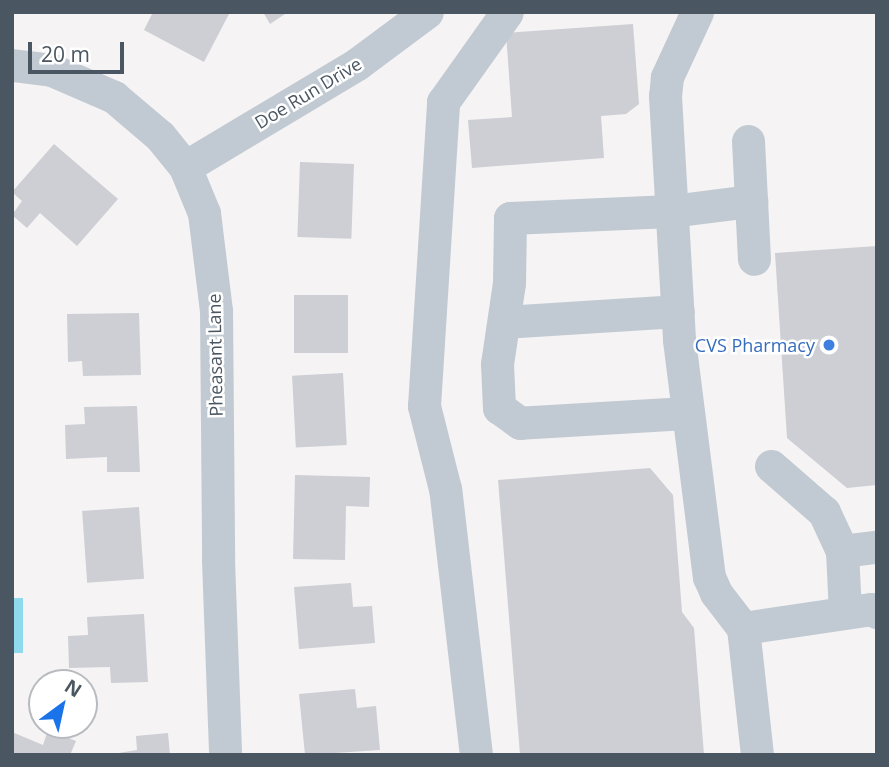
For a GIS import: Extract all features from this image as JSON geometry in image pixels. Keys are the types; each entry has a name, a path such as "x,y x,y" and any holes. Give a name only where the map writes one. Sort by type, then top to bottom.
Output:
{"street":[{"name":"Doe Run Drive","path":"185,167 357,64 427,12"},
{"path":"476,755 444,489 424,406 443,102 507,12"},
{"path":"697,12 667,77 671,211 686,414 709,577 743,628 757,755"},
{"name":"Pheasant Lane","path":"12,65 52,70 114,97 160,136 185,167 204,213 213,261 225,755"},
{"path":"748,141 754,258"},
{"path":"686,414 520,424 499,408 497,364 504,322 510,218 671,211 751,201"},
{"path":"504,322 678,311"},
{"path":"743,628 867,609 824,512 771,466"},
{"path":"842,551 877,547"}],"water":[{"path":"12,598 23,598 23,653 12,653"}],"building":[{"path":"153,12 230,12 204,62 144,30"},
{"path":"263,12 288,12 270,24"},
{"path":"633,24 639,104 626,114 601,116 604,158 472,168 468,120 512,117 506,33"},
{"path":"54,144 118,199 77,246 40,213 27,228 12,215 22,201 12,192"},
{"path":"300,162 354,164 351,239 297,237"},
{"name":"CVS Pharmacy","path":"877,246 877,485 847,488 787,438 775,253"},
{"path":"294,295 348,295 348,353 294,353"},
{"path":"139,313 141,375 83,376 82,361 68,362 67,314"},
{"path":"343,373 347,445 296,448 292,376"},
{"path":"137,406 140,472 107,472 107,457 66,459 65,425 85,424 84,407"},
{"path":"650,468 673,495 682,612 694,628 704,755 520,755 498,480"},
{"path":"295,475 370,477 369,507 346,506 345,560 293,559"},
{"path":"139,507 144,579 87,583 82,511"},
{"path":"351,583 353,607 372,606 375,643 299,649 294,587"},
{"path":"144,614 148,682 111,683 110,667 69,668 68,636 88,635 87,617"},
{"path":"355,689 357,708 376,706 380,750 305,755 299,694"},
{"path":"12,732 28,739 43,745 45,739 76,741 70,755 12,755"},
{"path":"168,733 170,755 106,755 137,750 136,736"}],"place":[{"name":"CVS Pharmacy","path":"829,345"}]}
